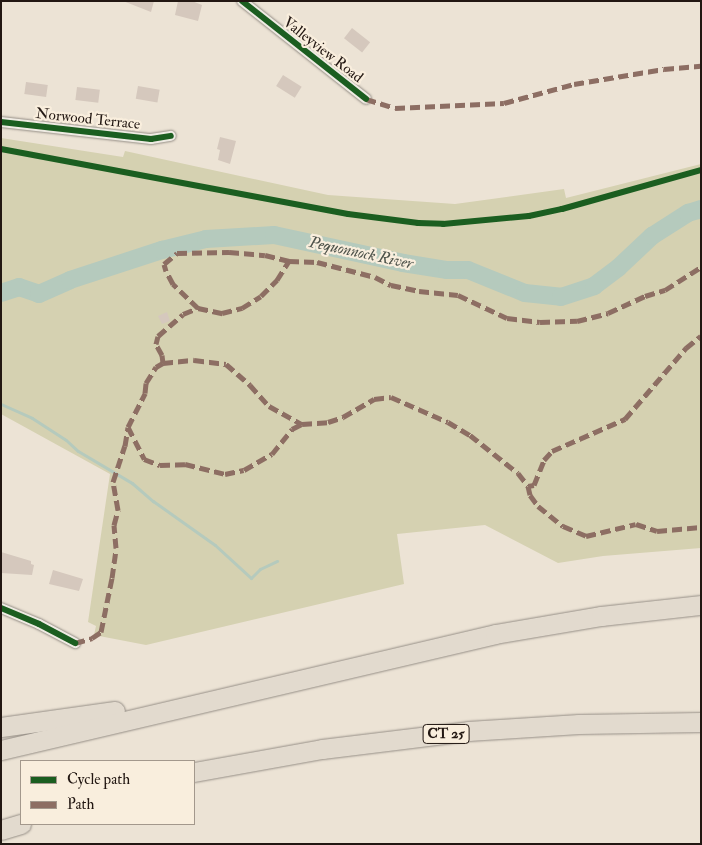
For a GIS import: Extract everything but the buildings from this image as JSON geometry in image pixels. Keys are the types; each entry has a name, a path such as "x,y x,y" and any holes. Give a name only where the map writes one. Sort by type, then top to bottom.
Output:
{"highway":[{"path":"1,750 495,634 601,616 701,604"},
{"path":"1,727 101,714 284,683"},
{"name":"CT 25","path":"195,772 331,748 468,731 588,724 701,722"},
{"path":"1,817 20,812"},
{"path":"1,830 20,824"}],"street":[{"name":"Valleyview Road","path":"242,1 366,99"},
{"name":"Norwood Terrace","path":"1,122 151,139 171,136"},
{"path":"1,608 39,624 75,643"}],"shaded area":[{"path":"1,138 123,157 125,151 328,195 455,204 564,189 566,198 701,164 701,548 603,556 558,563 485,525 397,534 404,584 146,645 94,635 96,626 88,622 110,474 1,414"}],"waterway":[{"name":"Pequonnock River","path":"1,293 19,287 39,294 70,280 162,250 206,239 274,235 403,263 447,270 468,270 525,293 561,297 594,286 618,268 652,236 688,213 701,209"},
{"path":"1,404 32,418 66,440 78,451 132,483 153,501 215,545 251,578 260,569 277,561"}],"marked path":[{"path":"366,99 395,108 504,103 574,84 664,69 701,66"},
{"path":"198,308 173,284 166,271 164,264 177,253 229,252 265,255 289,261"},
{"path":"75,643 92,638 101,632 116,548 114,525 118,510 113,482 125,446 128,427 145,393 146,383 156,367 163,363 162,355 156,344 158,336 183,314 198,308 222,313 242,308 261,296 277,280 289,261 317,262 375,277 391,285 419,291 458,295 507,318 540,322 577,321 608,313 645,296 665,290 701,267"},
{"path":"128,427 144,459 160,465 185,464 225,474 244,470 272,454 292,429 302,424 328,422 343,417 374,399 391,397 448,422 470,435 518,473 528,486 534,485 544,460 552,451 625,419 686,348 701,336"},
{"path":"163,363 194,360 226,364 250,385 269,406 302,424"},
{"path":"528,486 530,495 538,506 563,526 586,536 636,524 657,531 701,527"}],"cycle path":[{"path":"242,1 366,99"},
{"path":"1,122 151,139 171,136"},
{"path":"1,149 348,214 418,223 443,224 529,216 562,209 701,170"},
{"path":"1,608 39,624 75,643"}]}
